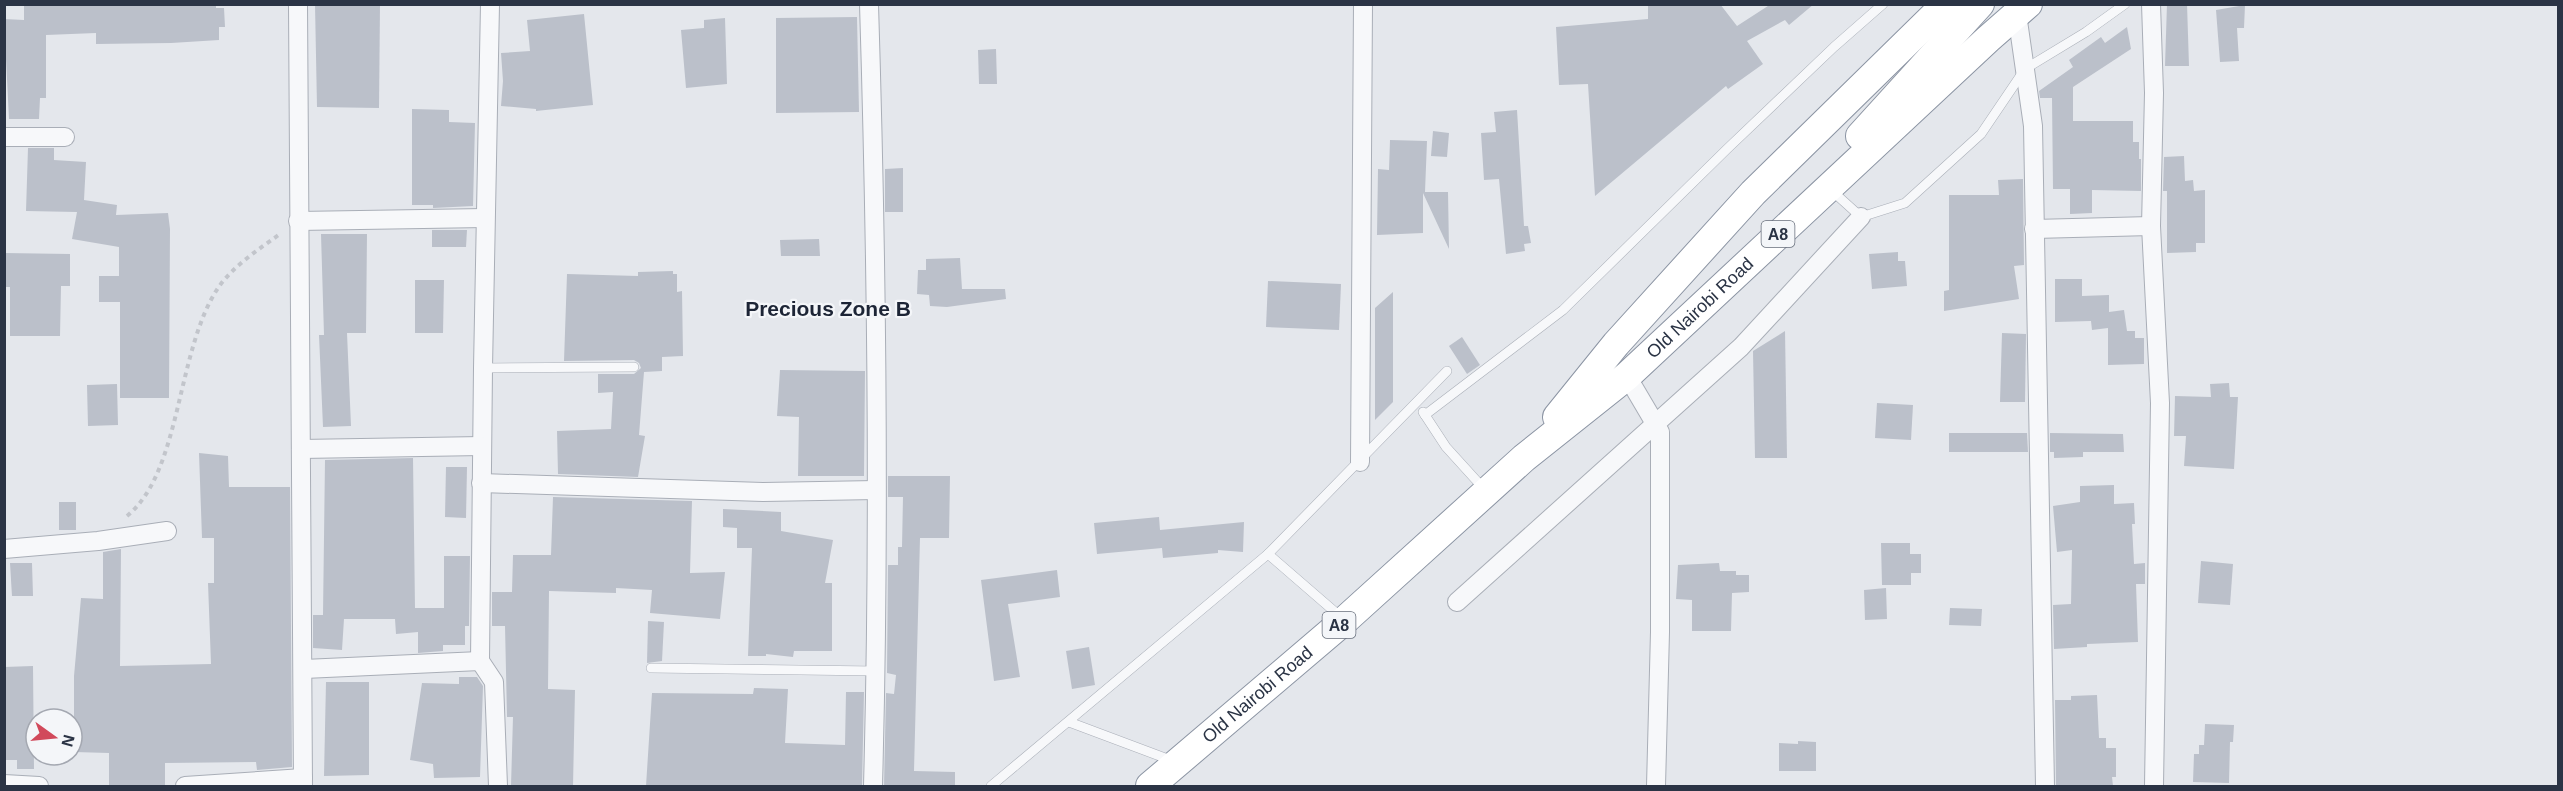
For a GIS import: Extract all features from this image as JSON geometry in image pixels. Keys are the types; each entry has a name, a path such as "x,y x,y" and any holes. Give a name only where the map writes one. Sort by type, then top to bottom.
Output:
{"highway":[{"name":"Old Nairobi Road","path":"1524,458 1616,344 1753,193 1946,4"},
{"path":"1780,231 1866,128 1980,4"},
{"name":"Old Nairobi Road","path":"1150,786 1345,620 1524,458 1628,376 1780,231 2023,9"}],"street":[{"path":"185,786 303,782 298,4"},
{"path":"490,4 480,661 494,682 498,786"},
{"path":"869,4 870,123 876,234 876,670 873,786"},
{"path":"1360,462 1364,4"},
{"path":"2151,4 2154,93 2151,226 2160,403 2154,786"},
{"path":"2023,9 2025,69 2033,126 2045,786"},
{"path":"4,136 65,137"},
{"path":"1456,602 1657,426 1741,347 1861,217"},
{"path":"298,220 485,218"},
{"path":"2034,229 2151,226"},
{"path":"1628,376 1660,432 1660,632 1656,786"},
{"path":"301,449 482,446"},
{"path":"481,483 763,492 876,490"},
{"path":"4,549 98,541 167,531"},
{"path":"304,669 480,661"},
{"path":"4,784 39,786"}],"lane":[{"path":"1425,415 1563,310 1726,148 1833,47 1883,4"},
{"path":"1828,187 1861,217 1905,203 1981,134 2025,69 2086,32 2125,4"},
{"path":"483,368 634,367"},
{"path":"991,786 1268,554 1447,371"},
{"path":"1417,402 1446,447 1486,492"},
{"path":"1268,554 1345,620"},
{"path":"651,668 876,670"},
{"path":"1069,722 1177,763"}],"path":[{"path":"98,541 133,512 147,495 156,477 202,320 219,287 250,256 298,220"}],"building":[{"path":"24,4 216,4 216,8 224,8 225,27 219,27 219,40 171,43 96,44 96,33 46,35 46,98 40,98 39,119 9,119 4,19 24,20"},
{"path":"315,4 380,4 379,108 317,107"},
{"path":"1648,4 1720,4 1737,26 1771,4 1814,4 1789,25 1785,20 1747,41 1763,64 1728,89 1726,86 1595,196 1588,84 1559,85 1556,27 1648,19"},
{"path":"2167,4 2187,4 2189,66 2165,66"},
{"path":"2245,5 2244,28 2237,28 2239,61 2220,62 2216,10"},
{"path":"584,14 593,105 536,111 536,109 501,106 503,81 501,53 530,51 527,20"},
{"path":"857,17 859,112 776,113 776,18"},
{"path":"725,18 727,84 686,88 681,30 704,28 704,20"},
{"path":"2127,27 2131,49 2073,87 2073,121 2133,121 2133,142 2139,142 2139,159 2141,159 2141,191 2092,190 2092,213 2070,214 2070,189 2053,189 2052,98 2040,98 2039,91 2073,67 2069,60 2101,37 2105,43"},
{"path":"996,49 997,84 979,84 978,50"},
{"path":"412,109 449,110 449,122 475,123 473,206 433,208 433,205 412,205"},
{"path":"1517,110 1524,226 1528,226 1531,243 1524,244 1525,251 1506,254 1499,179 1484,180 1481,133 1496,132 1494,112"},
{"path":"1433,131 1449,133 1447,157 1431,156"},
{"path":"1390,140 1427,141 1425,192 1448,192 1449,249 1423,193 1423,233 1377,235 1378,169 1389,170"},
{"path":"28,148 54,148 54,160 86,162 84,200 117,205 116,215 168,213 170,229 169,398 120,398 120,302 99,302 99,276 119,276 119,247 72,239 77,212 26,211"},
{"path":"2184,156 2185,181 2193,180 2194,191 2205,190 2205,243 2196,243 2196,252 2167,253 2167,191 2163,191 2164,157"},
{"path":"903,168 903,212 885,212 885,169"},
{"path":"2023,179 2024,265 2014,266 2019,299 1944,311 1944,291 1949,290 1949,195 1999,195 1998,180"},
{"path":"432,230 467,230 466,247 432,247"},
{"path":"321,234 367,234 366,333 347,333 351,426 323,427 319,335 324,335"},
{"path":"819,239 820,256 781,256 780,240"},
{"path":"1898,252 1898,261 1905,261 1907,286 1872,289 1869,254"},
{"path":"4,253 70,254 70,286 61,286 60,336 10,336 10,287 4,287"},
{"path":"960,258 962,289 1005,289 1006,299 947,307 930,306 929,295 917,294 918,270 926,270 926,259"},
{"path":"673,271 673,274 677,274 677,292 682,291 683,356 662,357 662,371 644,372 639,435 645,436 638,477 558,474 557,431 611,429 613,392 598,393 598,374 634,374 641,368 634,360 564,361 567,274 638,276 638,272"},
{"path":"2055,279 2082,279 2082,296 2109,295 2109,312 2124,310 2127,331 2135,331 2135,338 2144,338 2144,364 2108,365 2108,328 2092,330 2091,321 2055,322"},
{"path":"415,280 444,280 443,333 415,333"},
{"path":"1268,281 1341,284 1339,330 1266,327"},
{"path":"1393,292 1393,402 1375,420 1375,308"},
{"path":"1785,331 1787,458 1755,458 1753,351"},
{"path":"2002,333 2026,334 2025,402 2000,402"},
{"path":"1462,337 1480,365 1467,374 1449,346"},
{"path":"780,370 865,371 864,476 798,476 799,417 777,416"},
{"path":"2229,383 2230,397 2238,397 2234,469 2184,466 2186,436 2174,436 2175,396 2211,397 2210,384"},
{"path":"117,384 118,425 88,426 87,385"},
{"path":"1877,403 1913,405 1911,440 1875,438"},
{"path":"1949,433 2027,433 2028,452 1949,452"},
{"path":"2050,433 2123,434 2124,452 2083,452 2083,457 2054,458 2054,452 2050,452"},
{"path":"199,453 228,456 229,487 290,487 292,767 257,770 256,762 165,763 165,786 109,786 109,753 84,752 84,707 74,707 74,676 81,598 103,599 103,552 121,549 120,666 211,664 208,583 214,583 214,538 202,538"},
{"path":"413,458 415,608 444,608 444,556 470,556 469,626 465,626 465,645 443,645 443,651 418,653 418,632 396,634 395,619 344,619 342,650 313,648 313,615 323,615 325,460"},
{"path":"446,467 467,467 466,518 445,517"},
{"path":"888,476 950,476 949,538 920,538 914,771 955,772 955,786 884,786 886,693 894,694 896,675 887,673 888,565 898,565 898,547 902,547 903,497 888,497"},
{"path":"2114,485 2114,504 2134,503 2135,524 2132,524 2134,564 2145,563 2145,584 2136,584 2138,642 2087,644 2087,647 2054,649 2053,605 2071,604 2072,550 2057,552 2053,506 2080,502 2080,486"},
{"path":"553,497 692,501 690,573 725,572 720,619 650,613 652,590 616,588 616,593 549,591 548,689 575,690 573,786 511,786 513,717 507,717 505,626 492,626 492,592 512,592 513,555 551,555"},
{"path":"59,502 76,502 76,530 59,530"},
{"path":"723,509 781,512 781,531 833,540 825,583 832,583 832,651 794,651 793,657 766,654 766,656 748,656 752,548 737,548 737,528 723,527"},
{"path":"1159,517 1160,530 1244,522 1243,552 1218,550 1218,553 1163,558 1162,548 1097,554 1094,523"},
{"path":"1881,543 1910,543 1910,554 1921,554 1921,573 1911,573 1911,585 1882,585"},
{"path":"2201,561 2233,564 2230,605 2198,603"},
{"path":"10,563 32,563 33,596 12,596"},
{"path":"1719,563 1720,571 1736,571 1736,575 1749,575 1749,592 1732,593 1731,631 1692,631 1692,600 1676,599 1678,565"},
{"path":"1057,570 1060,597 1008,604 1020,677 994,681 981,580"},
{"path":"1886,588 1887,619 1865,620 1864,590"},
{"path":"1950,608 1982,609 1981,626 1949,625"},
{"path":"648,621 664,622 662,661 647,663"},
{"path":"1089,647 1095,685 1072,689 1066,651"},
{"path":"33,666 33,707 24,707 24,767 34,767 34,769 17,769 17,760 4,760 4,667"},
{"path":"459,677 477,677 483,686 480,777 434,778 433,764 410,760 422,683 459,684"},
{"path":"326,682 369,682 369,775 324,776"},
{"path":"754,688 788,689 785,743 845,745 846,692 864,692 862,786 646,786 652,693 753,694"},
{"path":"2097,695 2099,738 2106,738 2106,748 2116,748 2116,777 2112,777 2113,786 2056,786 2055,700 2071,700 2071,696"},
{"path":"2205,724 2234,725 2233,742 2230,742 2229,783 2193,782 2194,754 2199,754 2199,745 2204,745"},
{"path":"1798,741 1816,742 1816,771 1779,771 1779,743 1798,744"}],"district":[{"name":"Precious Zone B","path":"828,308"}]}
